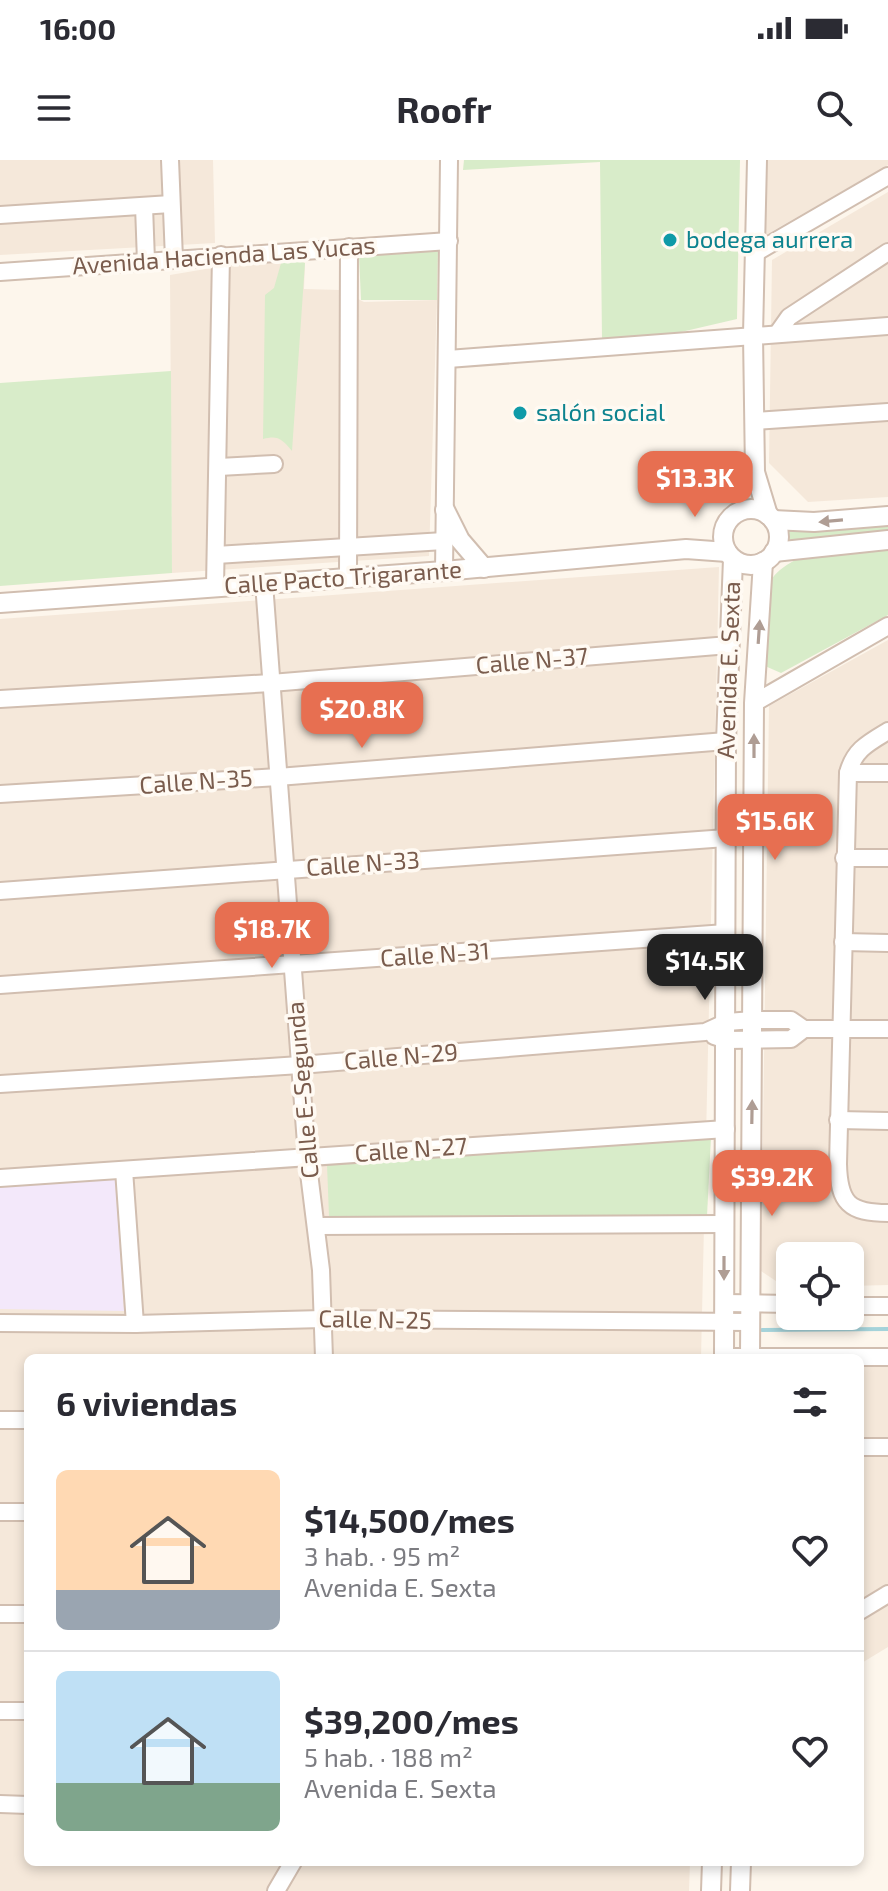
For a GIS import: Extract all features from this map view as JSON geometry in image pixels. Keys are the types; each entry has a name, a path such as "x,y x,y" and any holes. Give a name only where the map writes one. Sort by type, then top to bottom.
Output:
{"street":[{"path":"170,160 174,259"},
{"path":"444,571 449,160"},
{"path":"757,160 753,335 755,472 778,531 778,542 769,557"},
{"path":"755,253 888,176"},
{"path":"0,215 171,204"},
{"path":"144,206 146,261"},
{"name":"Avenida Hacienda Las Yucas","path":"0,272 449,241"},
{"path":"348,578 349,247"},
{"path":"777,334 789,317 888,252"},
{"path":"215,587 221,255"},
{"path":"448,359 888,326"},
{"path":"755,421 888,412"},
{"path":"219,467 274,464"},
{"path":"755,472 739,511 725,526 723,535 730,555 753,565 769,557 888,540"},
{"path":"739,511 757,509 771,517 814,522 888,516"},
{"path":"445,510 460,540 484,568"},
{"name":"Calle Pacto Trigarante","path":"686,549 725,526"},
{"path":"216,555 444,541"},
{"name":"Calle Pacto Trigarante","path":"0,603 484,568 686,549 730,555"},
{"name":"Avenida E. Sexta","path":"724,1354 726,741 730,555"},
{"name":"Avenida E. Sexta","path":"750,1354 754,703 769,557"},
{"name":"Calle E-Segunda","path":"264,583 307,1157 318,1226 324,1354"},
{"path":"754,703 888,626"},
{"name":"Calle N-37","path":"0,699 271,683 729,645"},
{"path":"888,731 859,748 848,773 838,1120 838,1183 842,1196 848,1205 859,1210 888,1213"},
{"name":"Calle N-35","path":"0,794 278,777 726,741"},
{"path":"848,773 888,773"},
{"name":"Calle N-33","path":"0,891 726,838"},
{"path":"844,858 888,858"},
{"name":"Calle N-31","path":"0,985 726,933"},
{"path":"843,942 888,943"},
{"path":"727,1031 753,1020 791,1020 804,1029"},
{"path":"727,1031 753,1040 791,1039 804,1029 888,1029"},
{"name":"Calle N-29","path":"0,1084 300,1065 727,1031"},
{"path":"838,1120 888,1121"},
{"name":"Calle N-27","path":"0,1178 726,1129"},
{"path":"124,1170 135,1324"},
{"path":"318,1226 724,1224"},
{"path":"724,1303 750,1312 776,1307"},
{"path":"864,1306 888,1306"},
{"name":"Calle N-25","path":"0,1323 135,1324 323,1319 725,1322 750,1312"},
{"path":"864,1357 888,1357"},
{"path":"0,1420 24,1420"},
{"path":"864,1447 888,1447"},
{"path":"0,1512 24,1512"},
{"path":"864,1609 888,1594"},
{"path":"0,1614 24,1614"},
{"path":"0,1711 24,1711"},
{"path":"0,1804 24,1805"},
{"path":"276,1891 291,1866"},
{"path":"711,1891 712,1866"},
{"path":"740,1891 741,1866"}],"shaded area":[{"path":"0,160 213,160 215,243 0,255"},
{"path":"766,160 888,160 888,165 764,236"},
{"path":"888,192 888,497 808,502 769,463 772,260"},
{"path":"283,256 305,263 304,289 340,290 364,302 437,300 429,556 172,573 170,275"},
{"path":"719,567 701,1354 24,1354 24,1866 690,1866 689,1891 0,1891 0,619"},
{"path":"888,640 888,1285 864,1286 864,1242 776,1242 776,1281 761,1271 769,706"},
{"path":"115,1178 124,1311 0,1309 0,1185"},
{"path":"864,1365 888,1366 888,1647 864,1662"}],"green space":[{"name":"bodega aurrera","path":"464,160 740,160 737,319 681,332 602,339 600,162 463,170"},
{"path":"438,248 437,300 361,300 359,255"},
{"path":"283,256 305,263 292,451 279,439 263,439 265,295 274,288"},
{"path":"171,371 172,573 0,586 0,383"},
{"path":"888,522 888,534 786,540 786,529"},
{"path":"888,549 888,615 781,673 765,666 767,598 770,583 776,574 804,556"},
{"path":"711,1137 707,1216 329,1216 327,1165"}],"waterway":[{"path":"762,1330 888,1329"}],"place":[{"name":"bodega aurrera","path":"670,240"},
{"name":"salón social","path":"520,413"}]}
